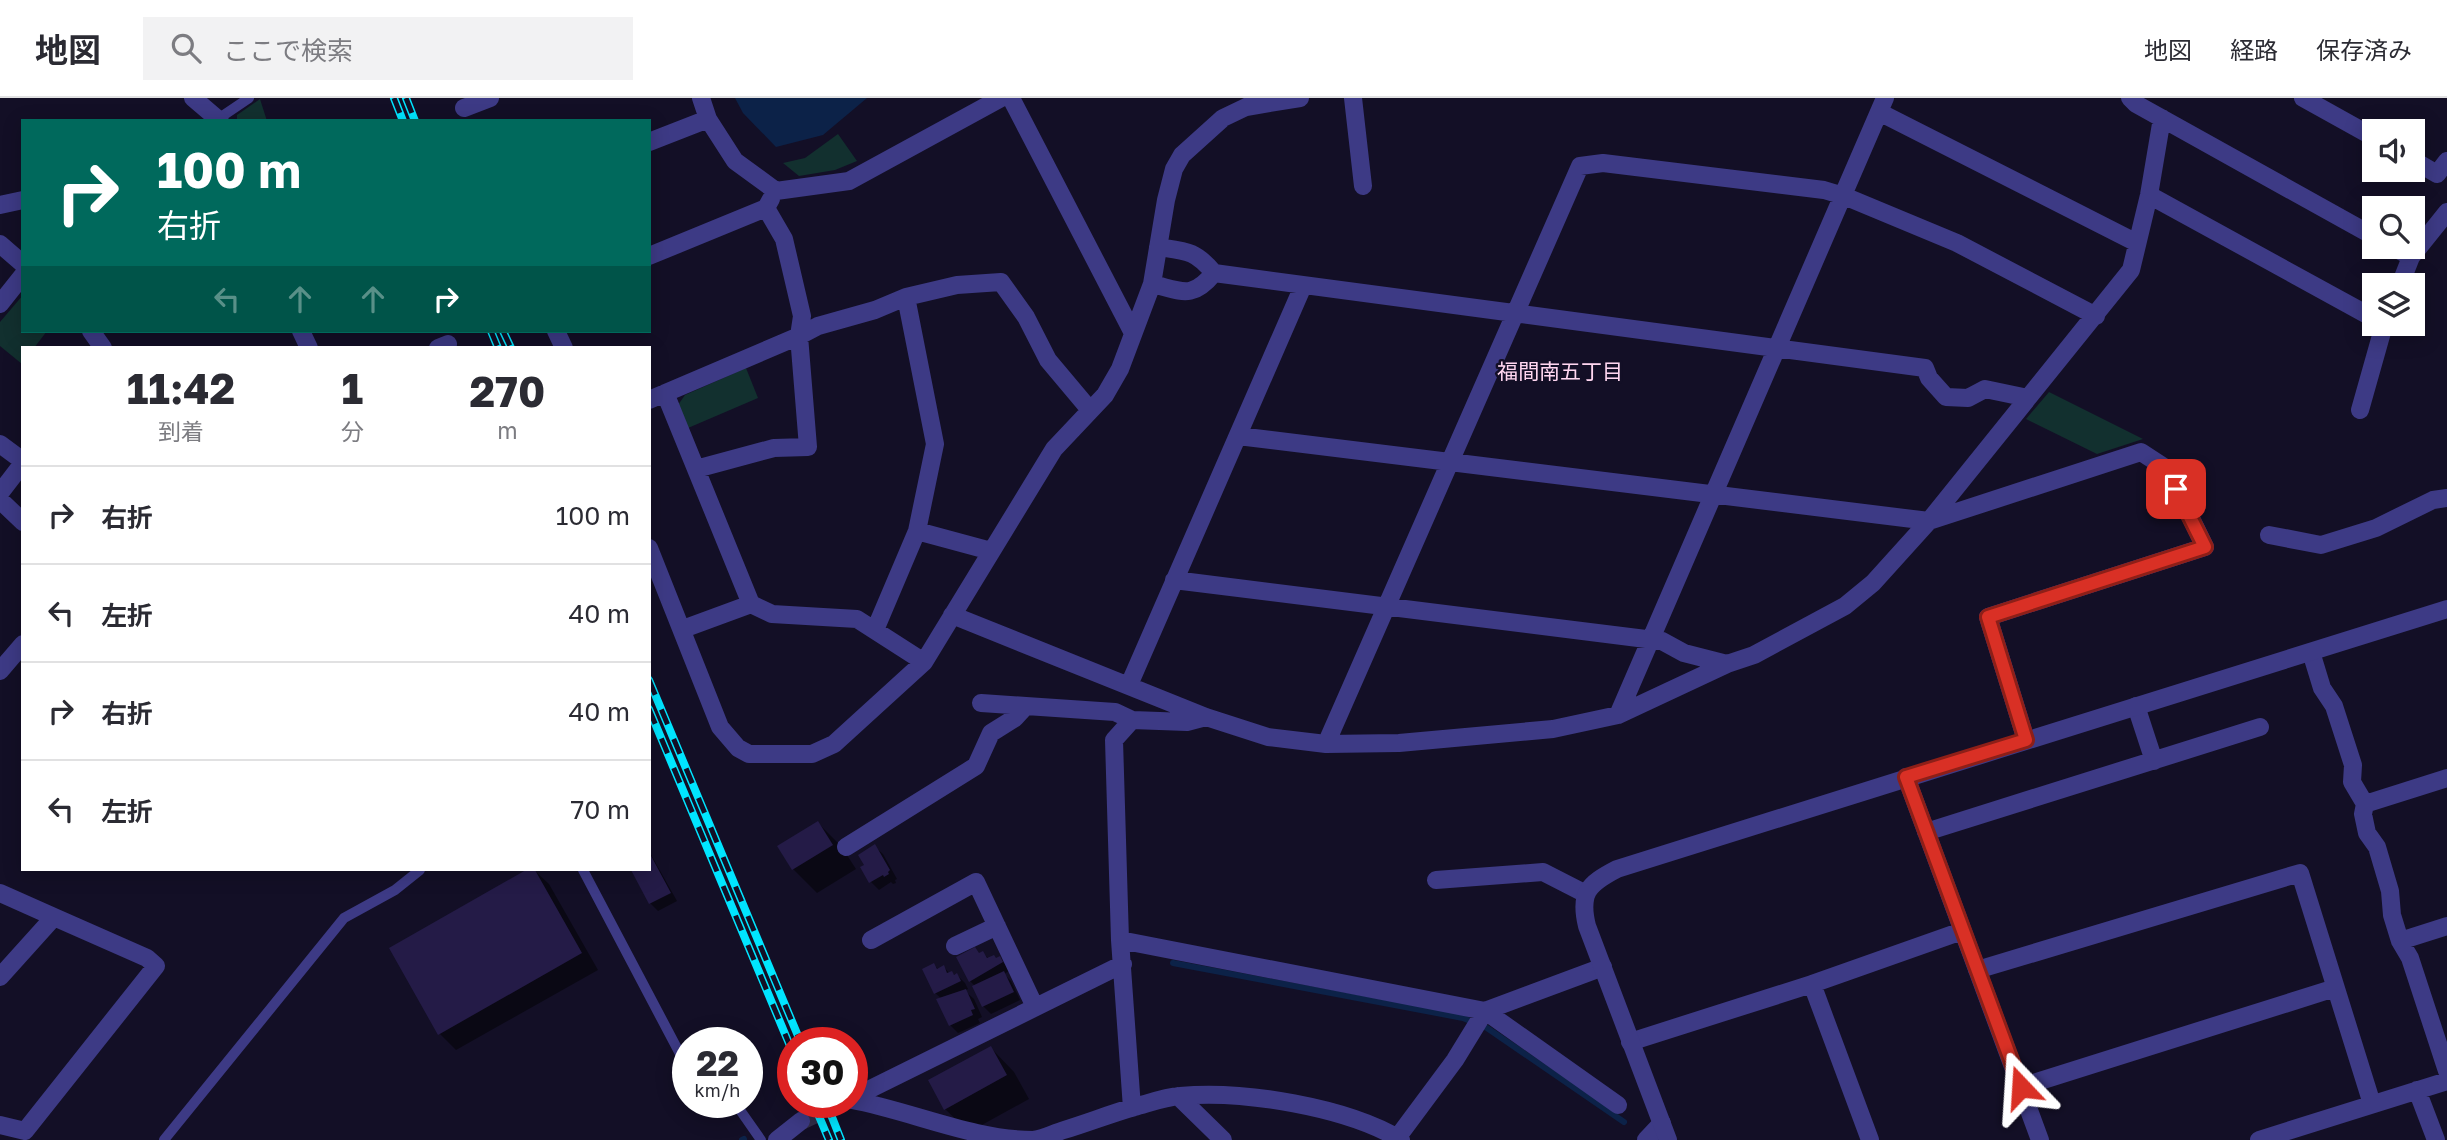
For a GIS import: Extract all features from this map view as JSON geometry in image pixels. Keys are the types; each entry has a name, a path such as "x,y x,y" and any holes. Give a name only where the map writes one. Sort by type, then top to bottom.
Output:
{"street":[{"path":"193,98 216,119"},
{"path":"464,109 490,98"},
{"path":"701,98 708,119 735,161 776,191 849,181 1001,98"},
{"path":"1012,98 1133,333"},
{"path":"651,553 720,727 738,748 749,754 812,754 834,744 924,662 1054,449 1105,395 1120,369 1152,284 1171,179 1182,155 1223,118 1247,107 1300,98"},
{"path":"1353,98 1363,186"},
{"path":"2130,98 2136,104 2362,230"},
{"path":"2303,98 2362,131"},
{"path":"1618,715 1882,105 2137,243"},
{"path":"952,615 1206,717 1268,737 1326,744 1399,743 1553,729 1618,715 1727,664 1754,655 1844,606 1873,583 1929,521 2131,270 2149,195 2162,118"},
{"path":"651,141 708,119"},
{"path":"2425,167 2438,174 2447,160"},
{"path":"1326,744 1580,166 1602,163 1824,190 1956,243 2096,316"},
{"path":"651,255 766,208 776,191"},
{"path":"2149,195 2362,312"},
{"path":"0,205 21,200"},
{"path":"696,468 774,448 808,447 799,336 802,316 784,239 766,208"},
{"path":"2425,240 2447,212"},
{"path":"0,244 21,262"},
{"path":"1158,247 1193,254 1202,259 1214,274 1777,346 1925,368 1929,378 1946,397 1968,398 1985,389 2028,398"},
{"path":"1152,284 1190,291 1201,289 1214,274"},
{"path":"0,304 21,278"},
{"path":"924,662 857,619 772,614 751,604 696,468 657,397 818,326 875,310 906,297 957,285 1002,282 1026,317 1048,360 1090,410"},
{"path":"1129,685 1303,286"},
{"path":"875,630 917,531 935,444 906,297"},
{"path":"2360,410 2381,336"},
{"path":"1238,436 1929,521 2141,452 2167,469 2205,547 1988,617 2026,740"},
{"path":"0,444 21,460"},
{"path":"0,493 21,465"},
{"path":"2269,535 2321,545 2376,528 2433,500 2447,498"},
{"path":"0,500 21,520"},
{"path":"917,531 991,551"},
{"path":"1174,580 1662,641 1684,653 1727,664"},
{"path":"683,629 751,604"},
{"path":"1646,1140 1665,1132 1583,908 1586,894 1598,880 1617,870 1906,777 2447,609"},
{"path":"0,670 21,646"},
{"path":"2311,652 2322,688 2333,706 2353,765 2352,782 2365,804 2363,814 2367,833 2377,847 2390,891 2392,915 2400,941 2410,958 2447,1071"},
{"path":"981,703 1115,712 1132,720 1187,722 1206,717"},
{"path":"846,847 976,766 991,733 1015,718 1026,706"},
{"path":"2136,706 2154,761"},
{"path":"1132,720 1114,740 1120,940 1132,1108"},
{"path":"1926,832 2260,727"},
{"path":"1906,777 2040,1140"},
{"path":"2365,804 2447,778"},
{"path":"1436,880 1543,872 1586,894"},
{"path":"1977,970 2300,873 2372,1104"},
{"path":"871,940 976,882 1035,1007"},
{"path":"0,893 148,958 156,966 24,1131 0,1125"},
{"path":"0,977 54,917"},
{"path":"955,946 997,926"},
{"path":"2400,941 2447,926"},
{"path":"1630,1042 1812,984 1962,931"},
{"path":"1120,940 1485,1011 1618,1105"},
{"path":"868,1091 1123,964"},
{"path":"868,1103 957,1128 1035,1140 1178,1096 1233,1095 1283,1102 1358,1119 1399,1139 1455,1060 1485,1011 1603,967"},
{"path":"1812,984 1870,1140"},
{"path":"2021,1087 2335,988"},
{"path":"2259,1140 2447,1081"},
{"path":"2417,1090 2436,1140"},
{"path":"1178,1096 1223,1140"},
{"path":"777,1140 801,1121"}],"lane":[{"path":"218,119 249,98"},
{"path":"164,1140 344,918 395,890 419,871"},
{"path":"584,871 672,1039"},
{"path":"746,1118 761,1140"}],"green space":[{"path":"260,99 266,119 237,119 237,115"},
{"path":"838,134 857,161 835,170 799,176 783,163 805,158"},
{"path":"21,297 21,333 45,333 36,346 21,346 21,363 0,346 0,322"},
{"path":"746,368 758,398 688,428 678,405 685,395"},
{"path":"2049,392 2143,439 2097,454 2026,419"}],"water":[{"path":"735,98 867,98 823,135 776,147 743,113"}],"building":[{"path":"818,821 833,845 792,870 777,846"},
{"path":"875,844 890,870 889,874 869,883 860,867 864,865 858,855"},
{"path":"651,856 671,893 649,904 632,871 651,871"},
{"path":"524,871 536,871 582,953 438,1035 389,948"},
{"path":"975,947 979,953 983,951 987,958 1000,956 1003,962 969,982 956,957"},
{"path":"934,963 937,969 944,965 947,973 957,973 961,981 934,994 922,969"},
{"path":"1004,971 1014,992 982,1007 972,986"},
{"path":"966,989 975,1009 971,1010 973,1015 949,1026 936,999"},
{"path":"991,1046 1007,1075 944,1110 928,1080"}],"waterway":[{"path":"1173,963 1463,1018 1487,1028 1624,1122"}],"tunnel":[{"path":"801,1121 807,1118"}],"railway":[{"path":"394,98 402,119"},
{"path":"406,98 414,119"},
{"path":"492,333 497,346"},
{"path":"504,333 510,346"},
{"path":"651,685 794,1027"},
{"path":"651,714 782,1027"},
{"path":"820,1118 829,1140"},
{"path":"832,1118 841,1140"}],"district":[{"name":"福間南五丁目","path":"1560,371"}],"route":[{"path":"2021,1087 1906,777 2026,740 1988,617 2205,547 2176,489"}]}
